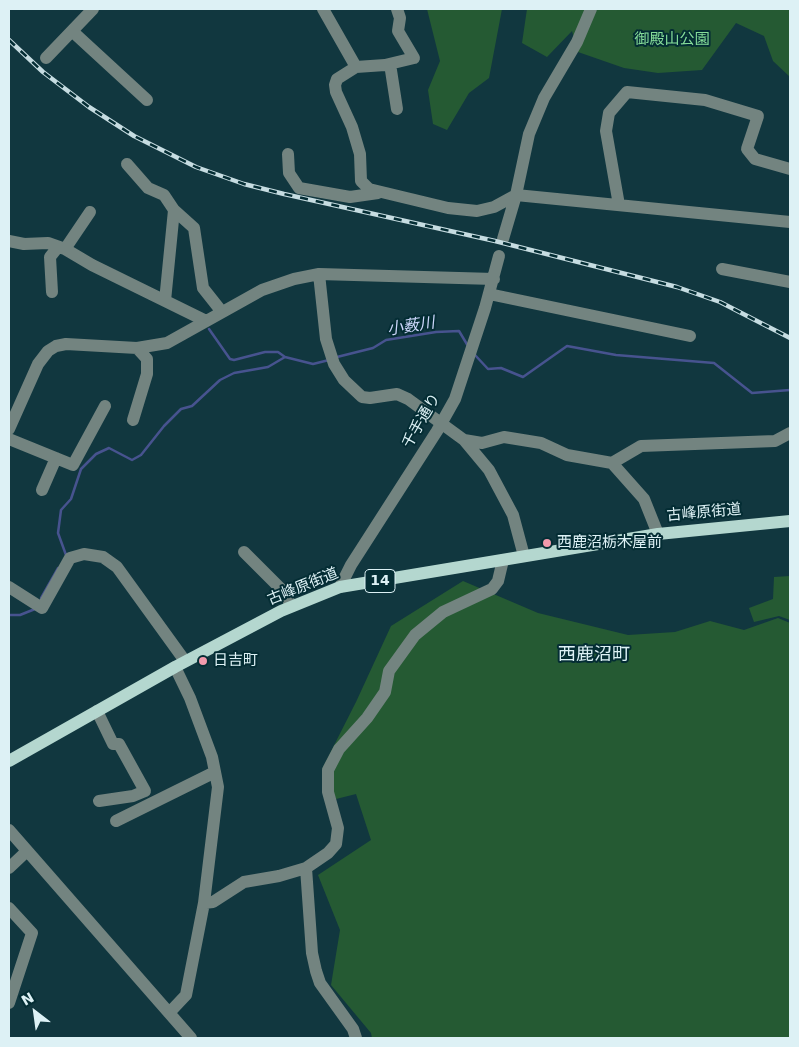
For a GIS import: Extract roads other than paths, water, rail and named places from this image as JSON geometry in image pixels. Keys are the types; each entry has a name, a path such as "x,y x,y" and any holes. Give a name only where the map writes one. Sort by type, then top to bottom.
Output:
{"main road":[{"name":"古峰原街道","path":"9,761 180,664 292,606 340,587 658,534 790,521"}],"street":[{"path":"46,58 94,9"},
{"path":"323,9 356,67"},
{"path":"397,9 400,18 398,30 414,58 390,64 356,67 338,79 336,92 352,127 360,154 361,181 369,189 448,208 477,212 494,207 516,195 790,222"},
{"path":"503,239 516,195 529,134 544,98 578,42 591,9"},
{"path":"72,31 147,100"},
{"path":"390,64 398,110"},
{"path":"619,204 606,131 609,113 627,92 705,100 758,116 747,148 755,158 790,169"},
{"path":"288,154 289,173 300,188 350,197 380,192"},
{"path":"127,164 148,188 164,195 174,210 194,228 203,288 222,312"},
{"path":"165,301 174,210"},
{"path":"52,292 50,257 62,248 90,212"},
{"path":"9,241 24,244 48,243 62,248 206,321"},
{"name":"千手通り","path":"340,587 351,565 455,399 494,279 498,256"},
{"path":"722,269 790,282"},
{"path":"319,274 326,339 334,364 344,380 362,397 370,398 397,394 408,399 464,440 489,470 514,515 524,556"},
{"path":"105,406 73,465 56,458 9,430 38,364 48,351 66,344 137,348 167,343 262,290 294,279 319,274 494,279"},
{"path":"489,294 690,336"},
{"path":"134,420 147,374 147,359 137,348"},
{"path":"612,463 641,446 775,441 790,434"},
{"path":"464,440 482,443 504,437 541,442 567,455 612,463 644,500 658,534"},
{"path":"42,490 56,458"},
{"path":"244,552 281,589 292,606"},
{"path":"9,587 42,608 70,558 84,554 104,557 117,567 180,664 190,698 212,757 218,787 204,904 186,995 169,1013"},
{"path":"204,904 212,902 244,882 279,876 306,868 328,853 336,844 338,828 328,792 328,770 339,749 367,718 385,692 389,671 415,635 443,612 492,589 498,581 503,560"},
{"path":"97,711 113,744 119,744 145,791 133,796 99,801"},
{"path":"116,821 215,772"},
{"path":"9,830 188,1037"},
{"path":"9,868 27,851"},
{"path":"306,868 312,953 316,971 320,983 353,1029 356,1038"},
{"path":"9,908 32,933 9,1003"}],"waterway":[{"path":"209,329 230,359 234,360 265,352 278,352 285,357 313,364 329,360"},
{"name":"小薮川","path":"337,357 373,348 386,340 436,332 459,331 468,346"},
{"path":"475,355 488,369 501,368 523,377 567,346 616,355 714,363 752,393 790,390"},
{"path":"66,555 58,533 61,510 71,499 81,469 96,454 109,448 132,460 141,455 164,426 181,409 192,406 220,380 234,373 268,367 285,357"},
{"path":"41,598 58,568"},
{"path":"9,615 20,615 35,609"}],"railway":[{"path":"9,40 43,72 89,107 134,136 196,167 244,184 284,194 495,241 677,287 720,302 790,338"}],"place":[{"name":"西鹿沼栃木屋前","path":"547,543"},
{"name":"日吉町","path":"203,661"}],"district":[{"name":"西鹿沼町","path":"594,655"}],"park label":[{"name":"御殿山公園","path":"672,40"}]}
